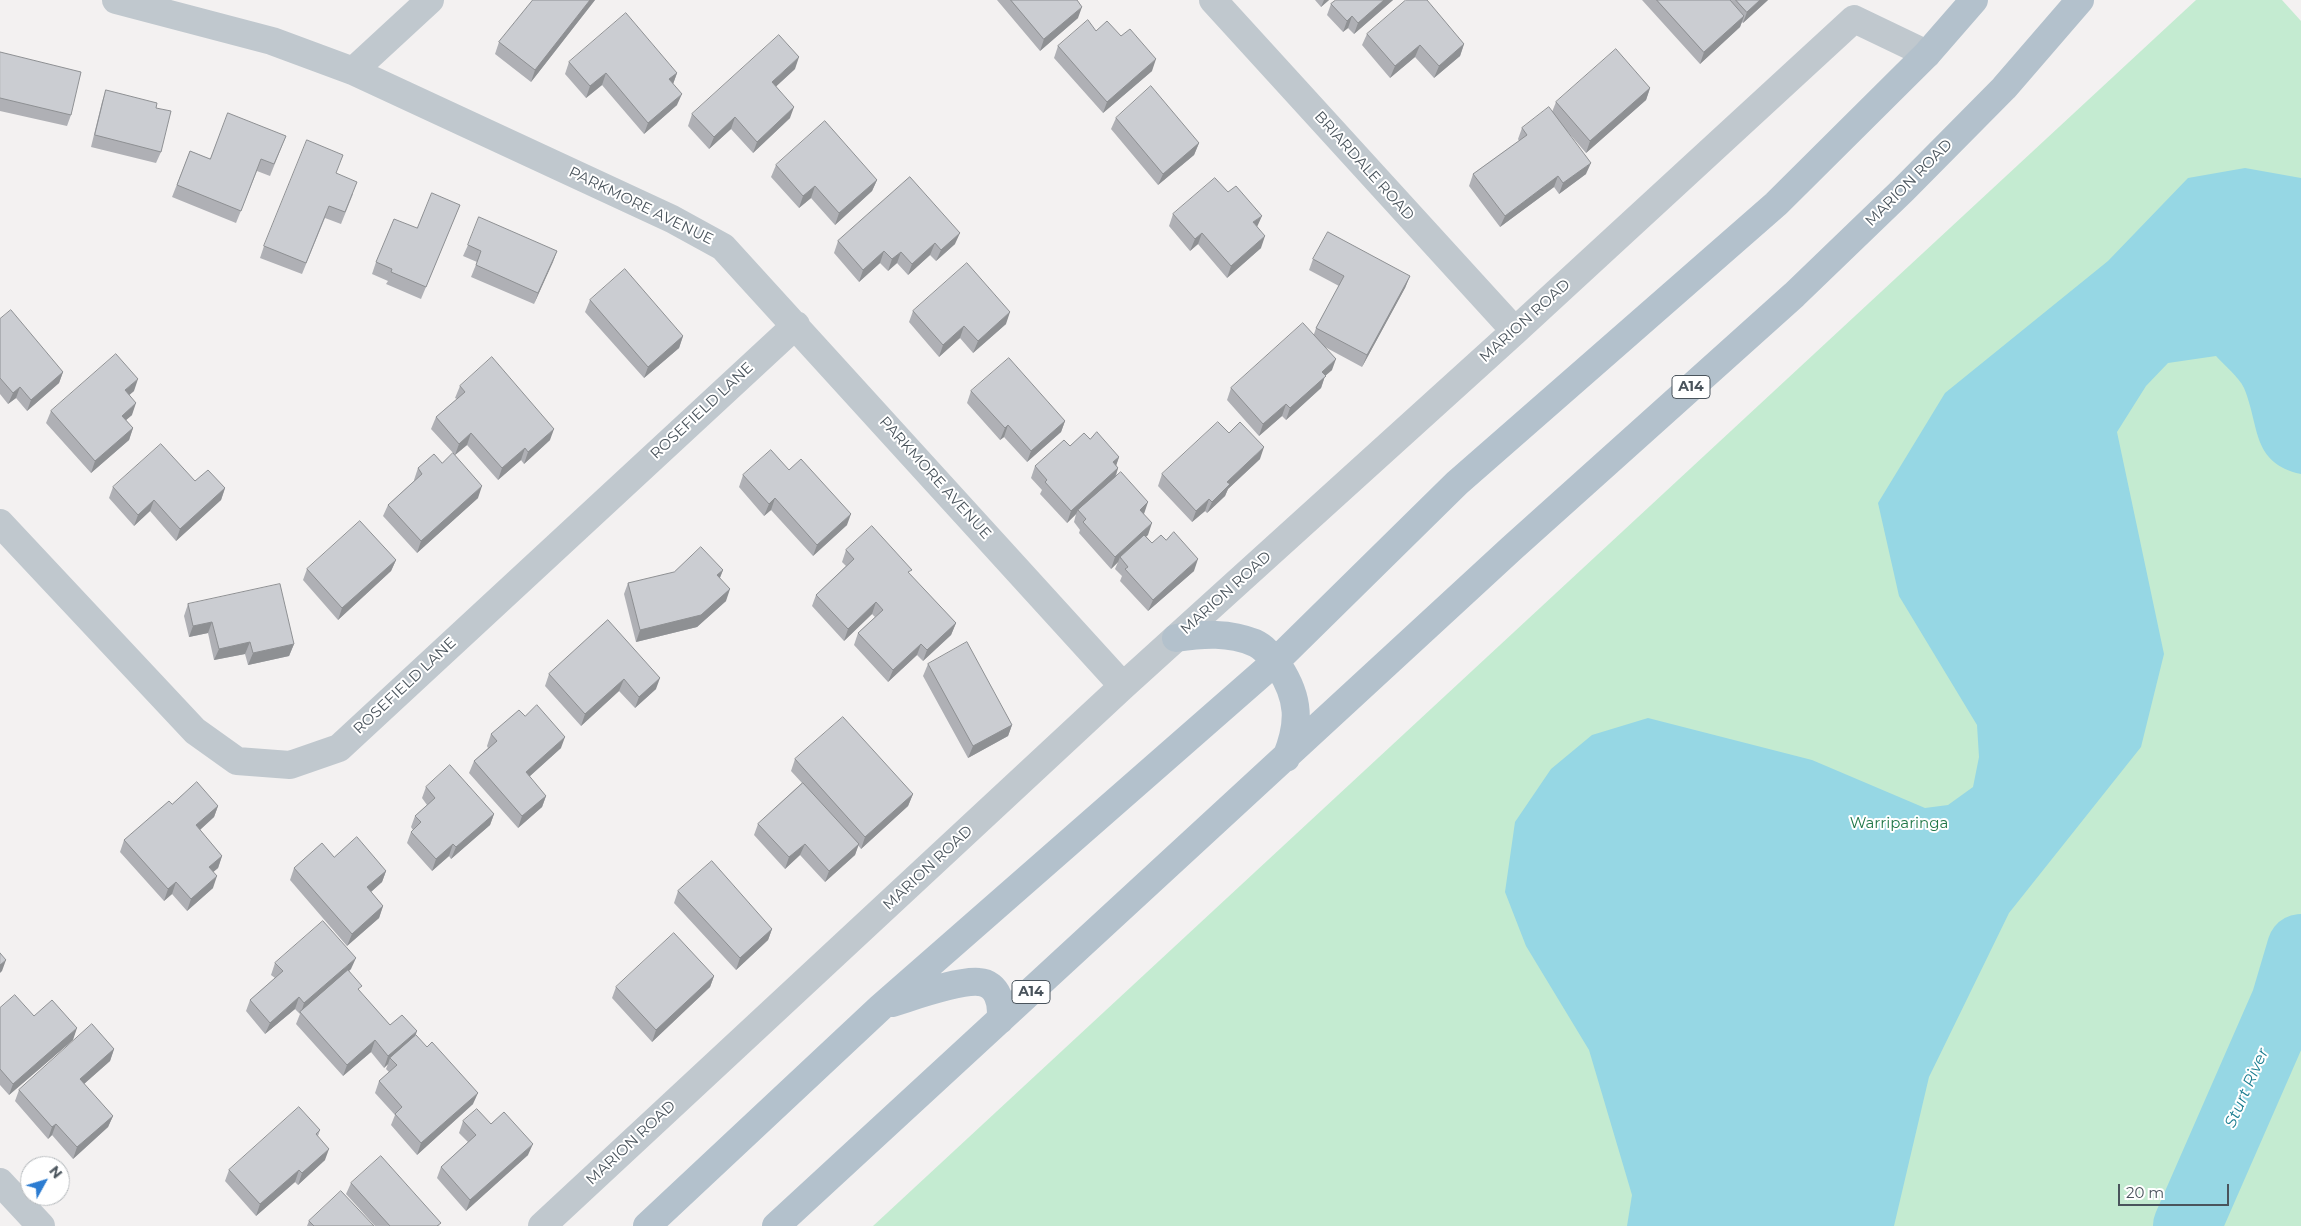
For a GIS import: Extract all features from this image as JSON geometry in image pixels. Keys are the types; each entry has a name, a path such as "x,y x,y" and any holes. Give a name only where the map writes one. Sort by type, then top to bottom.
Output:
{"main road":[{"path":"647,1226 881,1007 1275,662 1457,482 1776,204 1927,54 1974,0"},
{"name":"MARION ROAD","path":"776,1226 1520,541 1801,288 1903,190 2004,88 2080,0"},
{"path":"1176,638 1204,634 1241,638 1260,646 1275,662 1289,685 1296,704 1294,736 1286,758"},
{"path":"881,1007 924,993 979,982 990,987 1000,998 1002,1008 1000,1020"}],"street":[{"name":"PARKMORE AVENUE","path":"116,0 272,41 353,71 672,219 723,246 1124,686"},
{"path":"353,71 430,0"},
{"name":"BRIARDALE ROAD","path":"1212,0 1514,331"},
{"name":"MARION ROAD","path":"542,1226 1176,638 1854,19 1927,54"},
{"name":"ROSEFIELD LANE","path":"0,523 195,732 237,761 290,765 339,748 796,325"},
{"path":"0,1182 41,1226"}],"green space":[{"name":"Warriparinga","path":"2196,0 2282,0 2301,21 2301,1226 873,1226"}],"water":[{"path":"2245,168 2301,178 2301,474 2285,469 2273,461 2265,452 2242,384 2216,356 2168,363 2146,386 2117,432 2164,654 2141,747 2009,913 1929,1077 1894,1226 1627,1226 1632,1195 1589,1050 1526,946 1505,892 1515,822 1551,769 1592,735 1648,718 1812,760 1925,808 1948,805 1973,787 1979,757 1977,725 1899,596 1878,503 1945,393 2108,261 2188,178"}],"building":[{"path":"533,0 590,0 535,70 499,42"},
{"path":"1011,0 1077,0 1082,7 1044,39"},
{"path":"1336,0 1384,0 1358,23 1352,16 1347,21 1331,4"},
{"path":"1406,0 1427,0 1464,44 1439,66 1420,45 1395,66 1367,34"},
{"path":"1657,0 1730,0 1744,16 1704,52"},
{"path":"1736,0 1760,0 1747,12"},
{"path":"626,13 677,73 669,79 682,94 648,123 606,73 590,86 569,62"},
{"path":"1088,20 1096,31 1107,21 1121,36 1130,29 1156,59 1107,102 1058,46"},
{"path":"779,35 799,57 772,82 794,107 757,142 735,117 714,137 692,114"},
{"path":"1616,49 1650,88 1590,141 1556,102"},
{"path":"0,52 81,72 71,115 0,98"},
{"path":"1151,86 1199,143 1163,174 1116,118"},
{"path":"106,90 157,103 156,108 171,111 161,152 95,135"},
{"path":"1549,107 1591,163 1563,183 1558,176 1505,216 1473,174 1527,135 1522,128"},
{"path":"228,113 286,136 274,164 261,159 241,211 177,185 190,151 210,159"},
{"path":"825,121 877,180 839,213 815,186 803,196 776,165"},
{"path":"307,140 343,155 336,173 357,182 345,212 329,206 306,263 264,246"},
{"path":"910,177 960,233 941,250 935,243 912,264 901,252 892,259 884,251 863,270 838,241"},
{"path":"1215,178 1228,192 1236,186 1262,216 1253,222 1265,236 1231,266 1202,233 1195,239 1173,214"},
{"path":"432,193 460,205 426,287 391,272 392,269 376,262 394,219 417,228"},
{"path":"479,217 557,251 538,293 476,265 481,251 468,245"},
{"path":"1328,232 1410,276 1367,355 1316,328 1344,276 1313,259"},
{"path":"967,263 1010,312 978,341 964,326 943,345 913,311"},
{"path":"625,269 683,336 648,367 590,300"},
{"path":"11,310 63,372 31,400 20,387 13,393 0,378 0,319"},
{"path":"1303,323 1336,359 1322,372 1326,376 1290,408 1286,404 1263,424 1231,388"},
{"path":"116,354 138,379 125,390 136,403 122,416 133,428 95,461 51,411"},
{"path":"492,357 554,429 528,452 525,448 502,468 471,433 459,444 436,417 465,392 460,386"},
{"path":"1009,358 1065,421 1031,451 1008,425 1005,428 971,391"},
{"path":"1218,422 1229,433 1240,422 1264,447 1227,482 1230,484 1212,502 1209,499 1196,511 1162,474"},
{"path":"1097,432 1119,457 1113,462 1118,468 1071,511 1045,482 1047,480 1035,466 1064,440 1070,446 1084,433 1090,439"},
{"path":"161,444 195,481 208,470 225,488 180,529 154,500 138,515 113,487"},
{"path":"771,450 789,470 801,459 851,514 817,545 775,498 769,504 743,475"},
{"path":"453,453 482,486 421,541 388,505 422,474 418,468 434,454 442,463"},
{"path":"1121,472 1148,502 1140,510 1152,523 1115,557 1083,522 1086,519 1078,510"},
{"path":"360,521 396,560 342,608 307,569"},
{"path":"872,526 912,570 908,572 956,623 927,650 921,644 893,670 858,633 883,610 876,602 848,629 816,595 854,559 846,550"},
{"path":"1174,532 1198,559 1153,600 1125,569 1128,567 1120,557 1144,535 1152,543 1161,535 1166,540"},
{"path":"701,547 723,570 717,575 730,589 701,615 640,630 628,583 674,572"},
{"path":"280,584 294,644 253,653 250,642 219,649 212,622 193,626 188,604"},
{"path":"608,620 660,678 639,697 624,679 585,714 549,674"},
{"path":"967,642 1012,725 973,746 928,664"},
{"path":"537,705 565,737 526,772 546,796 522,816 474,761 497,741 491,734 519,710 525,716"},
{"path":"843,717 913,794 865,837 795,759"},
{"path":"450,765 494,814 456,847 453,844 436,859 411,832 421,822 415,816 435,798 426,787"},
{"path":"197,782 218,806 196,825 222,856 209,867 217,876 191,899 176,882 168,889 124,840 169,801 172,804"},
{"path":"803,783 859,844 829,871 805,844 789,857 758,824"},
{"path":"357,837 386,871 367,887 383,906 352,934 294,868 322,843 334,857"},
{"path":"712,861 772,929 740,958 678,891"},
{"path":"323,921 356,958 304,1003 299,997 270,1023 250,1000 283,971 275,963"},
{"path":"674,933 714,976 656,1030 616,987"},
{"path":"0,953 6,960 0,965"},
{"path":"348,970 362,986 358,989 390,1025 402,1015 417,1031 388,1056 375,1040 347,1065 300,1012"},
{"path":"15,995 34,1016 52,1000 77,1028 13,1084 0,1069 0,1008"},
{"path":"92,1024 114,1049 80,1079 113,1116 77,1147 56,1124 52,1127 19,1090"},
{"path":"416,1035 427,1047 432,1042 478,1093 421,1143 395,1114 402,1107 379,1081 397,1065 390,1058"},
{"path":"299,1107 320,1130 316,1134 329,1149 302,1173 299,1170 260,1204 229,1170"},
{"path":"477,1109 491,1124 504,1112 533,1144 470,1200 441,1167 476,1135 463,1121"},
{"path":"381,1156 441,1223 437,1226 390,1226 351,1183"},
{"path":"341,1191 374,1226 314,1226 309,1221"}],"waterway":[{"name":"Sturt River","path":"2187,1226 2285,1002 2301,948"}]}
